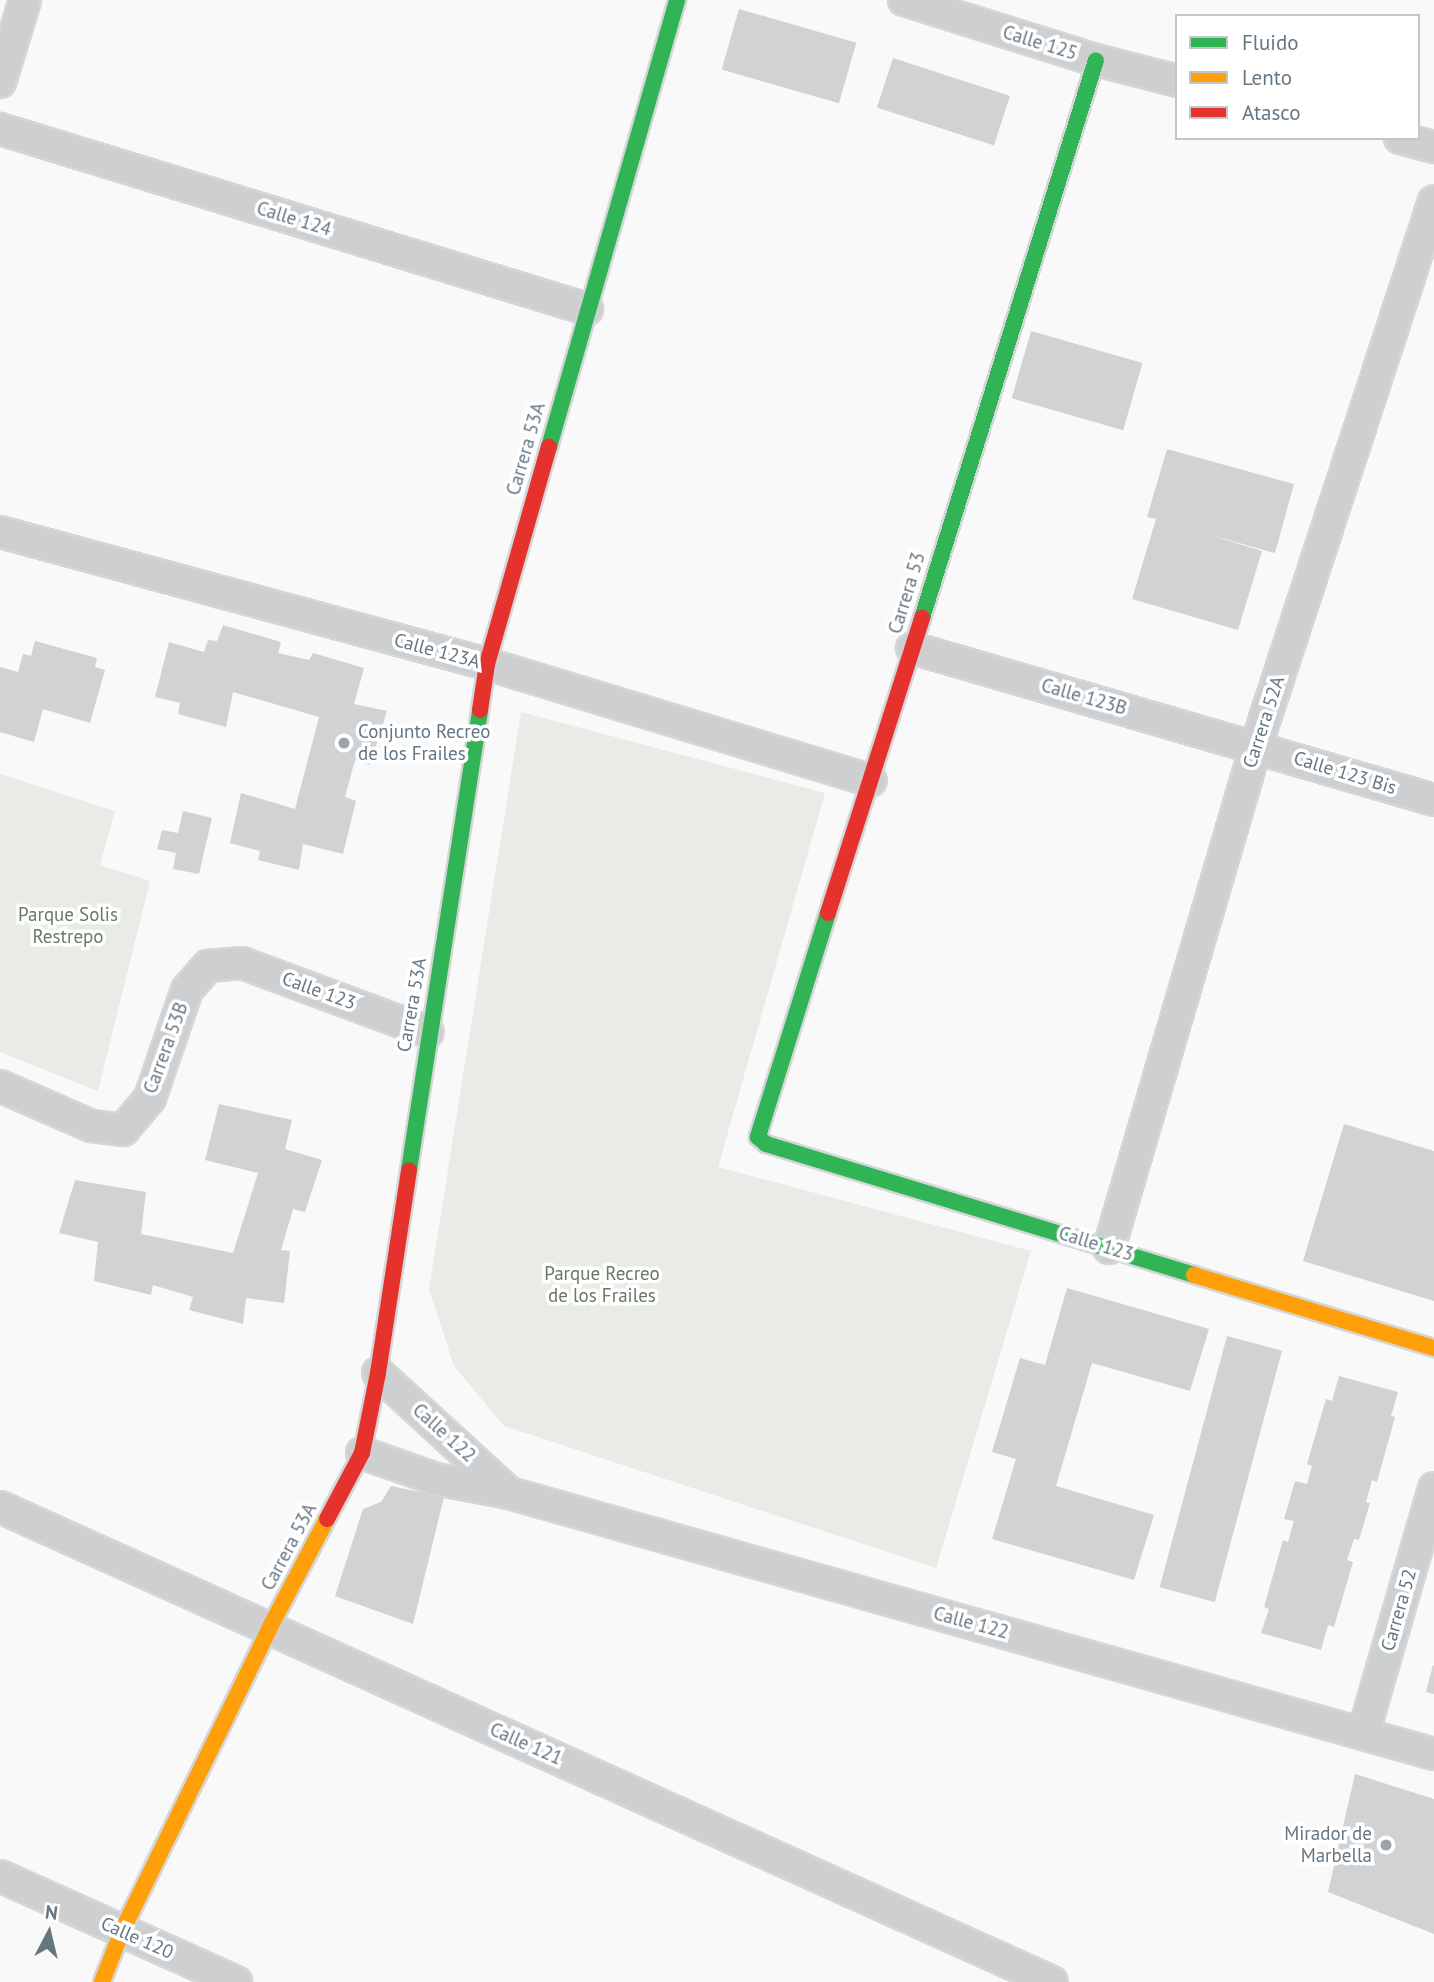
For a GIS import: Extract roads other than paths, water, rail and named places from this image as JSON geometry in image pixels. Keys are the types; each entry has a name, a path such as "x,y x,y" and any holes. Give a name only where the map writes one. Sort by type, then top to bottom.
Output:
{"street":[{"path":"0,82 7,32 25,0"},
{"name":"Carrera 53A","path":"102,1982 122,1931 269,1629 362,1452 378,1373 428,1032 487,664 677,0"},
{"name":"Calle 125","path":"904,0 1096,60 1175,80"},
{"name":"Carrera 53","path":"758,1137 759,1126 871,781 1096,60"},
{"name":"Calle 124","path":"0,130 587,309"},
{"path":"1408,140 1434,147"},
{"name":"Carrera 52A","path":"1110,1248 1255,746 1434,201"},
{"name":"Calle 123A","path":"0,532 487,664 871,781"},
{"name":"Calle 123B","path":"912,648 1255,746"},
{"name":"Calle 123 Bis","path":"1255,746 1434,800"},
{"name":"Calle 123","path":"208,966 242,962 428,1032"},
{"name":"Carrera 53B","path":"0,1086 91,1126 123,1130 150,1098 187,990 208,966"},
{"name":"Calle 123","path":"758,1137 766,1144 1434,1348"},
{"name":"Calle 122","path":"378,1373 509,1493"},
{"name":"Calle 122","path":"362,1452 436,1479 509,1493 1363,1731 1434,1754"},
{"name":"Carrera 52","path":"1363,1731 1434,1488"},
{"name":"Calle 121","path":"0,1507 1052,1982"},
{"name":"Calle 120","path":"0,1876 236,1982"}],"place":[{"name":"Conjunto Recreo de los Frailes","path":"344,743"},
{"name":"Mirador de Marbella","path":"1386,1845"}],"park label":[{"name":"Parque Solis Restrepo","path":"68,926"},
{"name":"Parque Recreo de los Frailes","path":"602,1285"}]}
